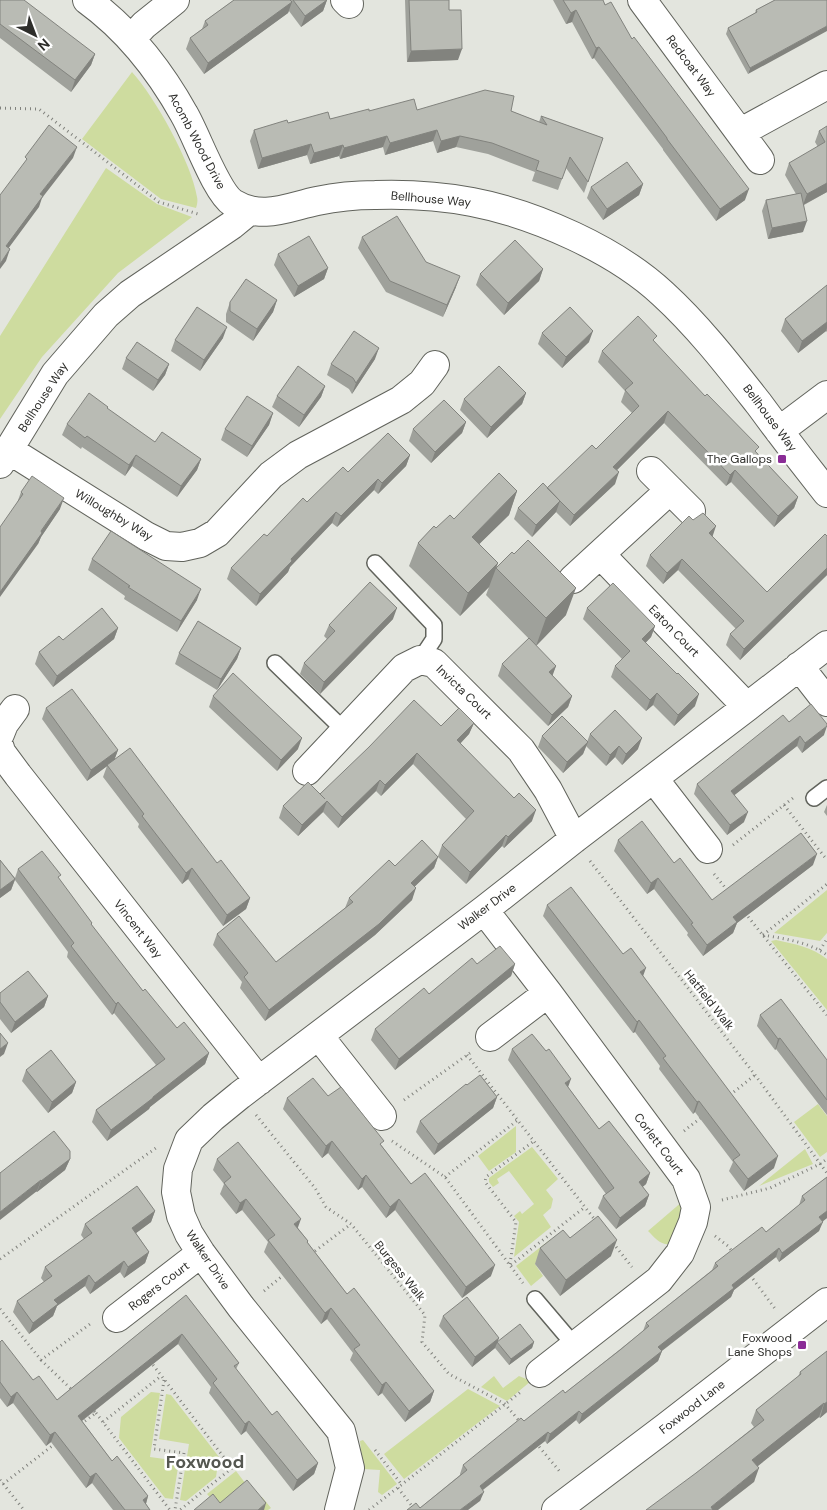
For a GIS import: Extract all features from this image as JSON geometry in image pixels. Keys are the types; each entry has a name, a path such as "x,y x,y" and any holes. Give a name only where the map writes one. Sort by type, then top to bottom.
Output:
{"street":[{"name":"Acomb Wood Drive","path":"87,0 130,39 164,81 185,115 219,186 241,218"},
{"path":"130,39 175,0"},
{"name":"Redcoat Way","path":"642,0 760,160"},
{"path":"741,132 827,85"},
{"name":"Bellhouse Way","path":"4,457 55,374 106,315 130,294 241,218 318,201 358,195 400,194 472,202 505,210 535,220 586,242 625,264 662,293 698,328 827,493"},
{"name":"Willoughby Way","path":"4,457 146,536 166,546 182,547 200,543 217,533 278,470 298,455 401,400 422,383 434,365"},
{"path":"779,432 827,395"},
{"path":"651,471 690,511"},
{"path":"573,579 670,490"},
{"name":"Eaton Court","path":"601,555 747,707"},
{"name":"Walker Drive","path":"339,1510 350,1468 341,1431 242,1307 188,1234 181,1216 176,1192 178,1169 189,1140 213,1117 250,1088 827,645"},
{"name":"Invicta Court","path":"307,771 404,668 420,660 434,663 521,750 548,790 574,839"},
{"path":"799,666 827,702"},
{"path":"0,734 4,724 15,709"},
{"name":"Vincent Way","path":"0,748 9,775 250,1088"},
{"path":"654,779 708,849"},
{"name":"Corlett Court","path":"484,910 686,1179 695,1214"},
{"path":"490,1037 548,993"},
{"path":"319,1036 382,1116"},
{"path":"540,1373 659,1280 680,1253 695,1214"},
{"name":"Rogers Court","path":"117,1318 201,1253"},
{"name":"Foxwood Lane","path":"567,1502 827,1302"}],"lane":[{"path":"375,563 434,625 434,639 420,660"},
{"path":"275,663 345,731"},
{"path":"814,798 827,788"},
{"path":"535,1299 575,1346"}],"path":[{"path":"0,108 38,110 159,202 241,218"},
{"path":"733,897 714,875 708,849 724,852 804,790 814,798"},
{"path":"784,806 827,860"},
{"name":"Hatfield Walk","path":"574,839 755,1075 827,1173"},
{"path":"763,935 827,884"},
{"path":"745,912 827,1015"},
{"path":"763,935 798,941 827,955"},
{"path":"820,950 827,939"},
{"path":"490,1037 382,1116 377,1122 393,1142 445,1177 535,1299"},
{"path":"467,1055 597,1222"},
{"path":"724,1099 755,1075"},
{"name":"Burgess Walk","path":"250,1088 326,1207 350,1224 425,1315 422,1342 449,1374 505,1404 523,1427"},
{"path":"662,1148 709,1112"},
{"path":"445,1177 518,1120"},
{"path":"0,1259 175,1134 189,1140"},
{"path":"510,1265 516,1222 485,1182 486,1176 534,1141"},
{"path":"740,1261 728,1246 695,1214 770,1188 827,1159"},
{"path":"510,1265 585,1207"},
{"path":"307,1258 350,1224"},
{"path":"608,1237 649,1288"},
{"path":"242,1307 292,1269"},
{"path":"745,1269 791,1331"},
{"path":"0,1309 41,1360 76,1393"},
{"path":"41,1360 101,1316 117,1318"},
{"path":"144,1354 232,1468 180,1510"},
{"path":"370,1510 532,1383 540,1373"},
{"path":"103,1422 163,1378"},
{"path":"163,1378 154,1449 184,1453 175,1510"},
{"path":"89,1406 170,1510"},
{"path":"81,1425 96,1413"},
{"path":"3,1484 58,1442"},
{"path":"535,1442 567,1502"},
{"path":"0,1480 24,1510"},
{"path":"398,1488 416,1510"}],"green space":[{"path":"132,72 151,97 188,167 197,198 196,208 161,199 82,139"},
{"path":"106,168 157,204 192,217 118,273 42,357 0,419 0,336"},
{"path":"827,890 827,933 820,941 774,933"},
{"path":"776,940 809,949 827,959 827,1010 771,941"},
{"path":"818,1104 827,1116 827,1152 820,1157 794,1122"},
{"path":"516,1126 516,1152 489,1171 478,1156"},
{"path":"532,1147 558,1179 546,1190 553,1199 551,1208 543,1215 551,1227 514,1257 519,1222 514,1216 520,1211 522,1214 534,1204 509,1171 497,1179 499,1183 493,1187 489,1182 489,1178"},
{"path":"805,1149 813,1164 759,1186"},
{"path":"683,1201 684,1211 671,1244 661,1243 648,1231"},
{"path":"551,1239 557,1246 535,1264 543,1276 531,1286 516,1266"},
{"path":"494,1376 503,1388 519,1376 531,1381 507,1401 481,1387"},
{"path":"468,1389 500,1406 404,1479 384,1454"},
{"path":"151,1392 160,1393 150,1457 179,1461 173,1499 165,1498 119,1438 121,1417"},
{"path":"166,1394 171,1395 219,1457 216,1477 186,1501 180,1500 189,1444 159,1439"},
{"path":"363,1440 397,1484 382,1495 378,1492 380,1470 363,1469 360,1441"},
{"path":"236,1471 258,1500 262,1497 271,1508 268,1510 221,1510 207,1494"}],"building":[{"path":"0,0 24,0 95,54 75,80 0,24"},
{"path":"234,0 290,0 292,2 208,63 190,38 208,25 205,21"},
{"path":"293,0 327,0 305,16"},
{"path":"409,0 449,0 449,10 461,10 462,49 411,51"},
{"path":"563,0 603,0 605,5 611,2 632,39 634,37 749,189 720,209 599,47 596,48 576,10 571,13"},
{"path":"775,0 827,0 827,26 750,68 728,28"},
{"path":"485,90 514,96 511,111 547,125 541,116 603,138 588,182 570,157 562,179 536,170 539,161 492,143 460,136 441,141 437,130 390,143 387,136 344,148 343,145 314,153 311,144 262,158 254,130 287,120 288,123 328,112 330,119 414,99 417,110"},
{"path":"49,125 77,147 40,194 43,196 6,246 10,249 0,264 0,195"},
{"path":"827,126 827,183 807,194 789,163 825,142 819,131"},
{"path":"627,162 643,184 607,209 591,187"},
{"path":"801,193 807,221 772,228 766,200"},
{"path":"397,216 426,262 460,276 447,305 390,281 362,237"},
{"path":"309,236 328,268 298,286 278,254"},
{"path":"515,240 543,269 508,303 480,274"},
{"path":"246,279 277,300 257,329 230,311 230,302"},
{"path":"827,285 827,322 802,341 785,319"},
{"path":"197,307 227,327 204,360 175,340"},
{"path":"570,307 593,331 566,357 542,333"},
{"path":"638,316 657,336 653,340 705,396 707,394 759,447 755,451 798,497 778,516 735,470 730,475 668,411 613,467 619,472 574,515 547,488 592,445 596,449 639,406 625,390 633,383 602,351"},
{"path":"354,331 379,348 356,383 353,378 331,364"},
{"path":"137,342 169,364 158,380 126,358"},
{"path":"298,366 325,386 304,415 277,396"},
{"path":"499,366 526,393 491,427 464,399"},
{"path":"89,393 155,442 162,432 201,459 181,486 136,455 129,465 87,436 85,438 67,424"},
{"path":"247,396 273,413 252,446 225,429"},
{"path":"444,400 466,422 435,452 413,429"},
{"path":"388,433 410,455 382,483 378,479 341,516 336,512 260,594 231,568 264,534 267,536 303,498 307,502 343,467 348,472"},
{"path":"499,473 517,491 472,537 498,563 468,593 418,543 434,526 436,528 450,515 454,519"},
{"path":"32,476 64,498 41,531 42,533 0,592 0,527 23,494 21,492"},
{"path":"543,483 560,501 536,525 518,508"},
{"path":"703,513 716,526 709,533 767,592 825,534 827,536 827,568 744,649 730,634 744,621 682,559 667,573 650,555 689,516 693,520"},
{"path":"111,531 201,589 181,621 128,587 130,586 92,559"},
{"path":"528,540 576,588 546,618 496,568 512,552 514,554"},
{"path":"370,582 397,608 324,682 304,663 335,631 329,625"},
{"path":"613,583 655,626 642,639 699,694 678,715 657,693 650,700 615,666 630,651 587,608"},
{"path":"102,608 118,628 57,676 39,652 59,636 63,640"},
{"path":"198,621 241,648 221,679 179,653"},
{"path":"529,638 556,666 549,672 572,696 552,715 502,664"},
{"path":"233,673 302,738 281,760 213,696"},
{"path":"72,689 118,750 91,770 46,708"},
{"path":"414,700 441,726 459,708 474,723 457,740 514,798 519,793 536,810 508,837 506,835 470,872 442,845 474,811 417,753 385,785 380,780 342,817 327,801 302,825 283,806 308,782 320,794"},
{"path":"811,704 827,726 805,743 800,736 731,791 748,812 730,825 697,784 783,715 789,722"},
{"path":"615,710 642,738 626,754 619,746 610,755 590,734"},
{"path":"562,716 588,742 567,762 542,736"},
{"path":"130,748 217,863 221,860 250,898 227,915 192,868 186,873 142,816 144,814 107,765"},
{"path":"642,821 674,863 680,858 712,900 801,833 817,854 733,917 737,922 707,945 691,924 693,923 658,878 651,883 618,840"},
{"path":"422,840 438,857 411,883 416,888 379,924 269,1010 244,977 248,973 217,934 239,916 276,962 353,902 349,898 389,860 395,866"},
{"path":"42,851 61,875 58,877 91,924 143,991 145,989 177,1028 184,1022 209,1053 111,1130 96,1110 165,1059 118,1002 116,1004 71,946 74,943 18,869"},
{"path":"0,860 15,879 0,890"},
{"path":"571,887 623,954 631,948 646,968 640,972 778,1156 748,1179 733,1160 740,1155 663,1058 666,1056 639,1020 637,1022 547,905"},
{"path":"500,946 515,964 399,1059 375,1029 424,988 429,994 472,958 477,964"},
{"path":"28,971 48,996 15,1022 0,1002 0,993"},
{"path":"781,999 827,1060 827,1100 760,1015"},
{"path":"0,1033 8,1043 0,1049"},
{"path":"532,1034 546,1051 549,1049 571,1079 565,1083 599,1129 609,1121 650,1173 639,1182 649,1195 620,1218 603,1196 614,1188 512,1049"},
{"path":"51,1050 76,1082 52,1102 26,1070"},
{"path":"480,1075 497,1097 438,1144 420,1121"},
{"path":"313,1078 328,1096 341,1087 384,1141 380,1144 411,1184 425,1173 495,1265 466,1287 399,1199 390,1207 366,1175 362,1179 332,1141 326,1146 287,1098"},
{"path":"54,1131 70,1151 70,1159 0,1212 0,1173"},
{"path":"238,1142 301,1219 294,1224 347,1294 354,1288 434,1391 409,1411 386,1382 382,1385 354,1349 360,1345 331,1308 325,1313 268,1240 275,1235 246,1199 240,1203 224,1183 231,1177 217,1159"},
{"path":"827,1177 827,1211 819,1217 823,1222 782,1253 779,1248 732,1285 734,1288 658,1347 662,1351 582,1414 579,1411 550,1434 548,1432 480,1486 484,1492 460,1510 407,1510 416,1503 420,1508 467,1470 463,1465 521,1418 524,1421 563,1390 565,1393 620,1350 649,1326 646,1323 718,1266 715,1263 762,1227 766,1232 805,1200 802,1196"},
{"path":"137,1186 155,1211 132,1228 149,1252 128,1267 124,1261 95,1283 89,1275 54,1300 58,1304 33,1323 17,1301 52,1276 45,1267 92,1233 85,1224"},
{"path":"598,1216 617,1240 566,1280 540,1248 563,1230 570,1238"},
{"path":"186,1295 239,1363 234,1366 272,1415 277,1411 318,1463 297,1480 249,1421 245,1424 213,1383 217,1379 182,1334 78,1416 112,1461 117,1456 148,1496 143,1500 150,1510 125,1510 96,1473 90,1477 55,1432 50,1435 17,1392 11,1397 0,1382 0,1342 2,1340 33,1380 39,1376 57,1400"},
{"path":"467,1297 499,1338 475,1357 443,1316"},
{"path":"520,1324 534,1342 511,1359 497,1342"},
{"path":"827,1351 827,1402 752,1460 759,1468 711,1507 713,1510 646,1510 764,1420 756,1410"},
{"path":"247,1480 266,1503 258,1510 194,1510 213,1494 220,1503"}],"place":[{"name":"The Gallops","path":"782,459"},
{"name":"Foxwood Lane Shops","path":"802,1345"}],"district":[{"name":"Foxwood","path":"205,1462"}]}
